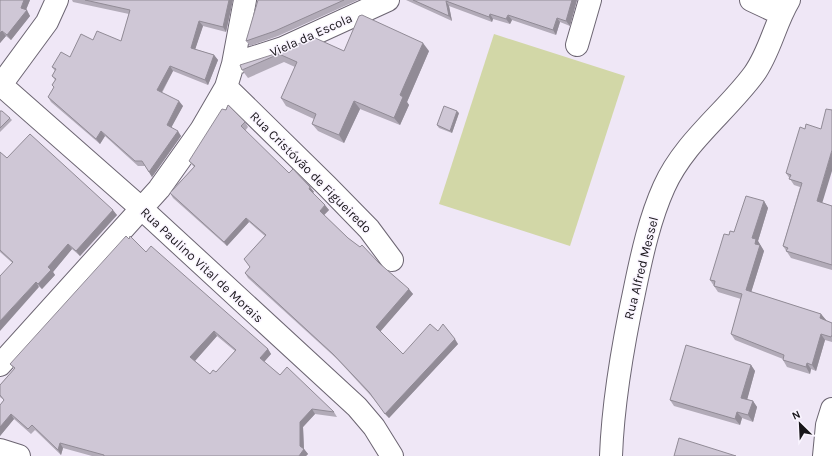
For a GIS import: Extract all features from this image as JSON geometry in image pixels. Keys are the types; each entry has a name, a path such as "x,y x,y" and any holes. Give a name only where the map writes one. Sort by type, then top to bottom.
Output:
{"street":[{"path":"0,85 47,22 57,0"},
{"path":"0,365 142,209 159,189 201,130 226,87 233,64 245,0"},
{"name":"Viela da Escola","path":"233,64 283,48 388,0"},
{"path":"578,45 590,0"},
{"path":"751,0 785,7"},
{"name":"Rua Alfred Messel","path":"610,456 616,393 627,326 644,247 664,187 678,160 742,90 756,72 785,7"},
{"name":"Rua Paulino Vital de Morais","path":"0,85 142,209 357,408 387,454"},
{"name":"Rua Cristóvão de Figueiredo","path":"226,87 353,213 382,244 392,260"},
{"path":"824,456 827,425 832,409"},
{"path":"0,450 18,456"}],"green space":[{"path":"494,34 625,76 570,246 439,204"}],"building":[{"path":"0,0 24,0 21,8 27,10 7,35 2,31 0,33"},
{"path":"85,0 229,0 223,27 199,21 191,48 214,55 205,80 170,66 157,90 179,101 167,125 178,131 149,172 142,161 135,161 101,131 96,139 48,97 54,87 52,85 56,79 52,76 56,69 52,67 61,52 70,57 81,34 93,40 97,31 121,41 130,10"},
{"path":"258,0 344,0 275,31 246,41"},
{"path":"413,0 572,0 566,21 557,18 553,30 508,15 506,19 490,14 489,17 446,1 449,16"},
{"path":"362,15 423,43 400,95 403,97 394,118 354,101 339,135 312,124 316,114 281,98 297,62 279,54 242,70 240,65 281,52 313,37 344,51 359,16"},
{"path":"228,105 245,122 241,126 289,173 293,169 310,187 309,189 325,205 320,211 348,238 360,247 362,245 379,263 409,289 376,327 403,354 430,324 438,331 443,324 455,339 385,414 369,392 333,354 245,273 250,267 244,259 266,235 246,218 224,242 170,193 195,166 189,161 222,109 226,110"},
{"path":"444,106 457,111 450,131 437,125"},
{"path":"826,109 832,110 832,150 817,201 832,206 832,265 786,251 788,248 783,246 802,183 789,179 791,175 786,173 800,127 805,129 806,124 821,129"},
{"path":"0,111 10,118 0,128"},
{"path":"30,134 113,210 76,251 68,244 48,267 51,270 38,284 36,282 0,321 0,276 13,262 0,250 0,152 7,158"},
{"path":"746,196 764,201 752,238 756,239 755,244 760,245 746,290 821,314 820,318 832,323 831,337 821,334 812,365 807,363 806,367 783,360 784,355 731,334 742,294 714,286 715,281 710,280 724,234 729,235 730,231 734,232"},
{"path":"126,236 129,239 130,236 146,252 151,246 268,349 260,358 280,375 287,367 334,412 312,409 300,422 300,446 304,449 299,456 104,456 60,443 58,450 32,425 28,429 11,414 0,427 0,405 4,400 0,395 0,385 15,368 10,364","holes":["214,331 236,350 216,372 213,370 210,374 190,357"]},
{"path":"686,345 751,365 741,398 753,401 748,415 737,412 735,419 670,400"},
{"path":"679,438 736,456 674,456"}]}
